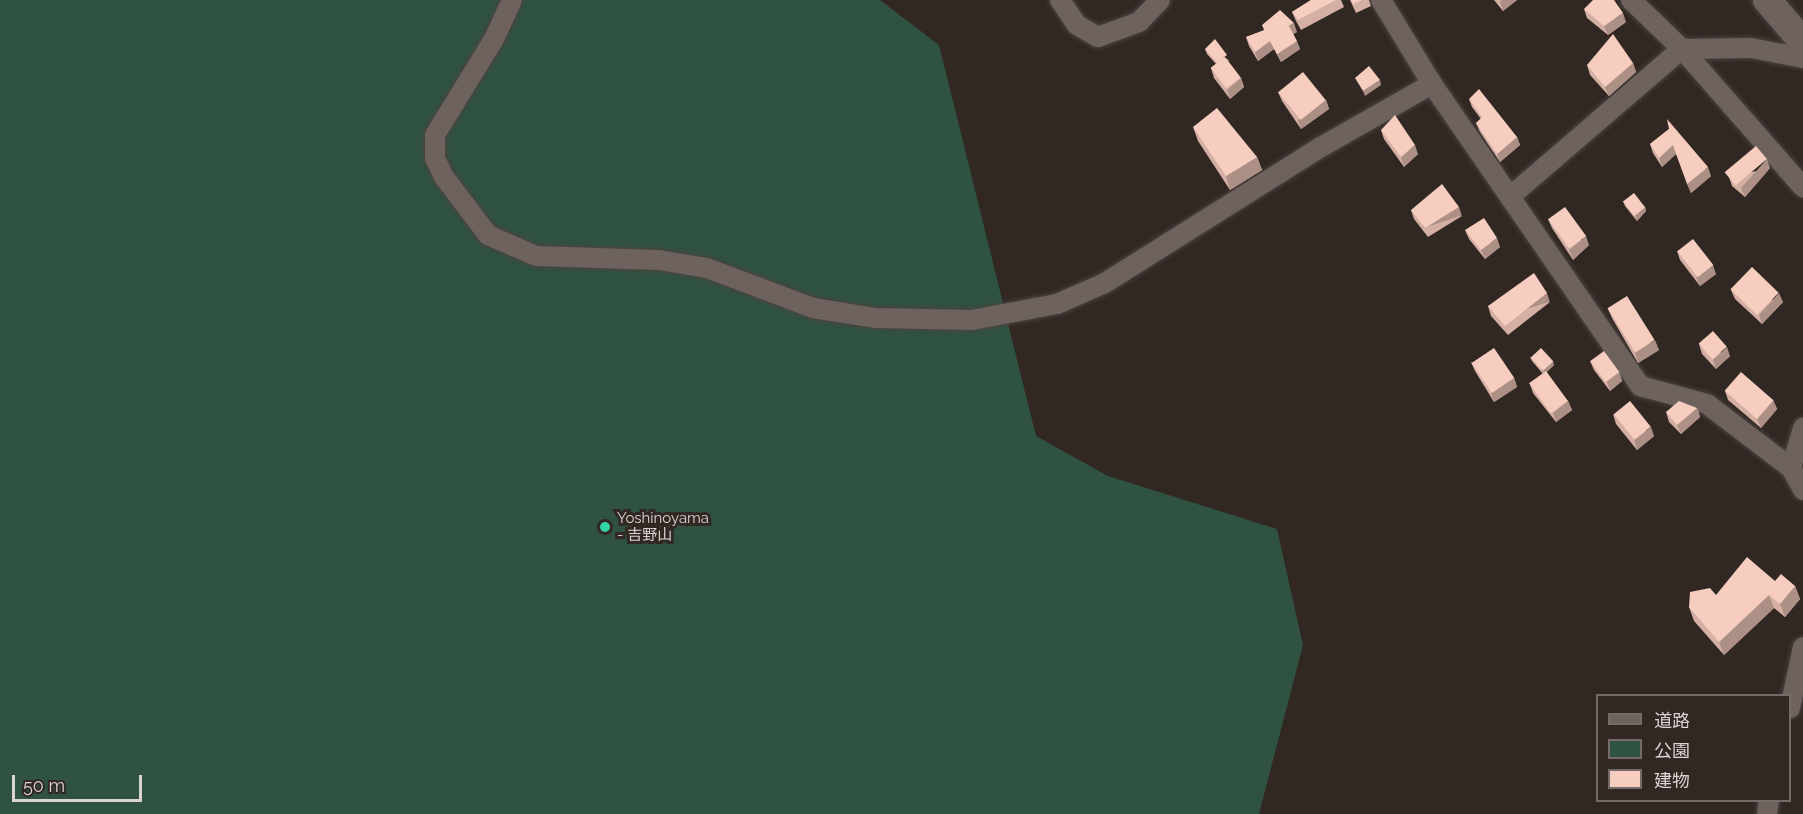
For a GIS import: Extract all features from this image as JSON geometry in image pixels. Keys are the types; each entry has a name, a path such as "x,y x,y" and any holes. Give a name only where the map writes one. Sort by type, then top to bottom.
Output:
{"main road":[{"path":"1767,0 1803,42"}],"street":[{"path":"512,0 494,39 435,135 435,158 444,177 488,235 536,256 658,260 707,268 813,308 876,318 972,320 1057,304 1105,283 1321,147 1432,84"},
{"path":"1060,0 1077,25 1098,37 1139,22 1160,0"},
{"path":"1381,0 1432,84 1512,195 1640,386 1707,404 1791,468 1803,490"},
{"path":"1631,0 1682,50 1803,187"},
{"path":"1512,195 1682,50 1751,48 1803,58"},
{"path":"1791,468 1803,428"},
{"path":"1791,703 1803,647"}],"green space":[{"path":"0,0 880,0 939,45 1036,436 1108,476 1277,529 1303,645 1259,814 0,814"}],"building":[{"path":"1311,0 1336,0 1298,20 1292,12"},
{"path":"1593,0 1614,0 1623,13 1604,26 1584,9"},
{"path":"1280,10 1294,23 1289,26 1297,41 1277,54 1270,41 1255,52 1246,37 1265,30 1262,25"},
{"path":"1613,34 1633,63 1605,87 1587,65"},
{"path":"1215,39 1227,55 1217,63 1205,49"},
{"path":"1225,57 1241,78 1226,89 1211,68"},
{"path":"1369,66 1380,80 1363,91 1355,78"},
{"path":"1303,72 1326,100 1301,120 1278,92"},
{"path":"1479,89 1517,137 1497,154 1476,123 1482,117 1469,99"},
{"path":"1217,108 1257,157 1226,176 1193,127"},
{"path":"1395,115 1415,145 1401,157 1381,130"},
{"path":"1667,119 1708,167 1687,184 1673,145 1659,158 1650,144 1669,129"},
{"path":"1756,146 1767,159 1736,185 1725,172"},
{"path":"1442,184 1459,207 1425,228 1411,210"},
{"path":"1634,193 1645,207 1634,216 1623,202"},
{"path":"1565,207 1586,236 1569,248 1548,219"},
{"path":"1484,218 1497,238 1481,250 1465,230"},
{"path":"1693,239 1713,265 1698,277 1677,251"},
{"path":"1752,267 1779,293 1757,315 1730,289"},
{"path":"1534,273 1547,293 1505,326 1488,306"},
{"path":"1627,296 1655,340 1635,352 1607,308"},
{"path":"1713,331 1727,347 1712,359 1699,343"},
{"path":"1494,348 1514,378 1492,393 1472,363"},
{"path":"1541,348 1553,361 1543,371 1531,358"},
{"path":"1604,351 1619,372 1606,382 1590,361"},
{"path":"1546,371 1568,401 1551,413 1529,383"},
{"path":"1741,372 1773,400 1757,419 1725,391"},
{"path":"1630,401 1651,427 1634,440 1614,414"},
{"path":"1679,401 1697,408 1677,425 1666,412"},
{"path":"1747,557 1775,581 1781,574 1795,586 1780,604 1769,595 1719,642 1689,607 1690,592 1710,588 1716,595"}],"place":[{"name":"Yoshinoyama - 吉野山","path":"605,527"}]}
